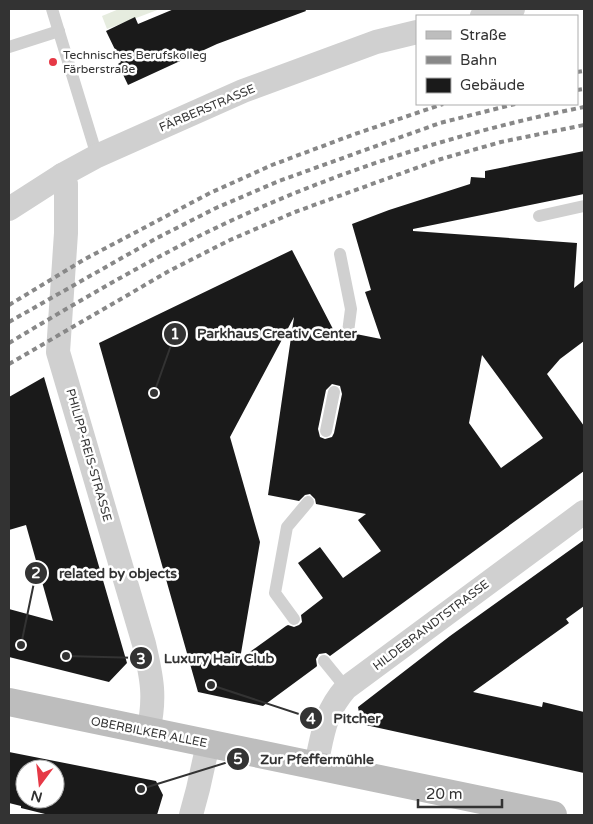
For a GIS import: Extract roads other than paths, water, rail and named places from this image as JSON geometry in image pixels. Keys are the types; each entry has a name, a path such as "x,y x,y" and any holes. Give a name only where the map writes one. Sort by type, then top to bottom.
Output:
{"main road":[{"name":"OBERBILKER ALLEE","path":"9,702 316,765 503,810 553,815"}],"street":[{"path":"486,15 511,9"},
{"name":"FÄRBERSTRASSE","path":"9,209 62,175 97,156 243,91 376,42 416,32"},
{"name":"PHILIPP-REIS-STRASSE","path":"62,175 66,184 66,233 58,352 152,675 154,696 148,732"},
{"name":"HILDEBRANDTSTRASSE","path":"316,765 326,718 335,700 346,688 584,512"},
{"path":"191,815 208,744"}],"lane":[{"path":"52,9 97,156"},
{"path":"9,47 59,31"},
{"path":"539,216 584,206"},
{"path":"340,254 351,310 348,332"},
{"path":"326,431 334,392"},
{"path":"294,619 275,593 286,527 308,502"},
{"path":"324,661 346,688"}],"railway":[{"path":"578,72 584,71"},
{"path":"578,90 584,89"},
{"path":"9,305 85,259 210,193 272,165 440,105"},
{"path":"9,322 157,238 216,208 279,181 440,123 511,105"},
{"path":"9,343 169,251 267,204 356,170 446,141 492,128 584,107"},
{"path":"9,364 169,271 230,240 295,212 441,159 501,142 584,125"}],"place":[{"name":"Technisches Berufskolleg Färberstraße","path":"53,62"},
{"name":"Parkhaus Creativ Center","path":"154,393"},
{"name":"related by objects","path":"21,645"},
{"name":"Luxury Hair Club","path":"66,656"},
{"name":"Pitcher","path":"211,685"},
{"name":"Zur Pfeffermühle","path":"141,789"}]}
